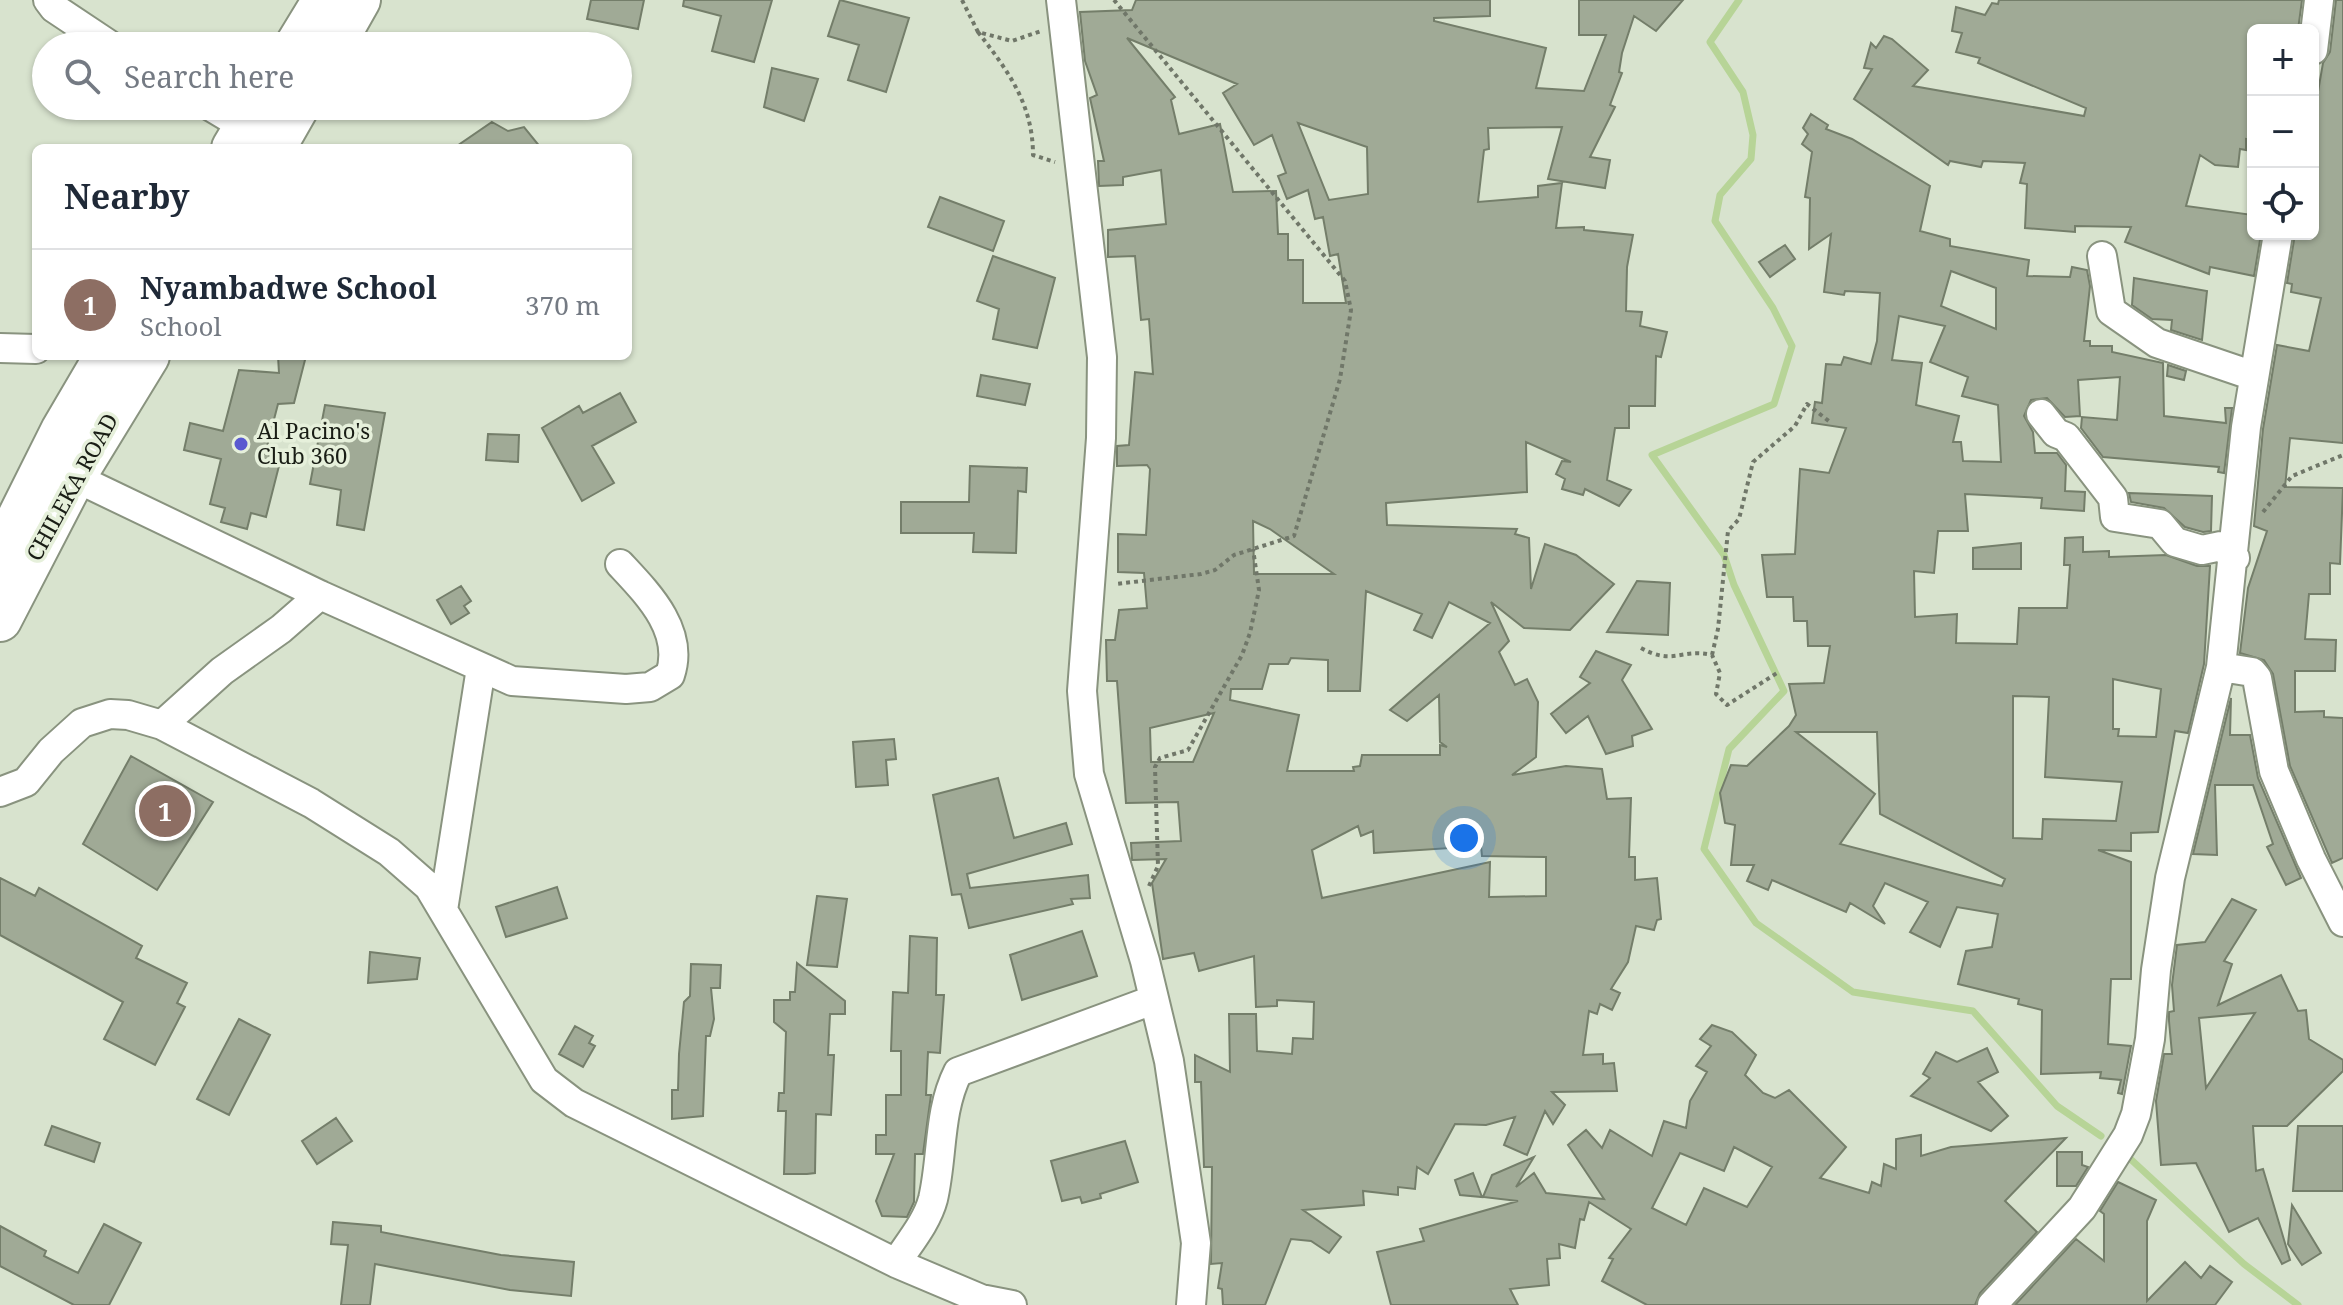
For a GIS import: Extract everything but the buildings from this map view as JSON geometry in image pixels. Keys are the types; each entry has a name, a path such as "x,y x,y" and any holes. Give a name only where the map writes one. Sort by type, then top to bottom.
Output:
{"highway":[{"path":"305,32 324,0"},
{"path":"341,32 359,0"},
{"path":"253,132 274,120"},
{"name":"CHILEKA ROAD","path":"0,555 62,431 104,360"},
{"name":"CHILEKA ROAD","path":"0,620 74,477 146,360"}],"street":[{"path":"48,0 54,8 90,32"},
{"path":"2316,24 2319,0"},
{"path":"1062,7 1102,357 1101,438 1082,691 1089,774 1127,901 1169,1061 1196,1243 1191,1305"},
{"path":"233,120 253,132"},
{"path":"1992,1305 2082,1208 2128,1135 2150,1039 2156,970 2170,878 2221,667 2235,558 2240,479 2277,240"},
{"path":"2102,256 2111,311 2157,343 2254,376"},
{"path":"0,348 32,349"},
{"path":"2041,414 2056,433 2066,437 2113,498 2115,517 2152,521 2160,524 2175,542 2202,550 2221,546 2235,558"},
{"path":"74,477 320,595 512,681 626,689 650,687 670,675 676,659 670,631 648,594 620,564"},
{"path":"162,725 222,671 281,629 320,595"},
{"path":"2221,667 2252,672 2257,678 2274,771 2311,859 2343,922"},
{"path":"443,910 481,668"},
{"path":"0,792 26,782 51,751 82,723 96,716 128,715 162,725 311,803 389,852 429,887 544,1080 574,1103 896,1263 981,1299 1012,1305"},
{"path":"896,1263 916,1233 932,1200 946,1104 958,1072 1153,1000"}],"path":[{"path":"962,0 978,32 1015,81 1033,137 1033,155 1060,164"},
{"path":"1090,588 1201,574 1253,549 1288,540 1299,529 1340,379 1350,293 1345,281 1114,0"},
{"path":"978,32 1012,41 1048,29 1062,7"},
{"path":"1777,673 1727,705 1716,694 1720,673 1712,655 1718,629 1728,531 1739,519 1753,462 1795,426 1807,404 1830,422"},
{"path":"2262,514 2275,493 2292,476 2343,455"},
{"path":"1127,901 1148,888 1158,866 1155,767 1160,758 1188,750 1242,655 1259,590 1253,549"},
{"path":"1641,648 1668,659 1694,651 1712,655"}],"waterway":[{"path":"1739,0 1710,42 1743,92 1753,135 1751,159 1720,195 1715,221 1773,308 1792,346 1774,404 1652,455 1724,555 1734,585 1784,691 1729,749 1704,849 1756,923 1853,992 1973,1011 2057,1106 2101,1136"},
{"path":"2125,1154 2244,1264 2298,1305"}],"place":[{"name":"Al Pacino's Club 360","path":"241,444"},
{"name":"Nyambadwe School","path":"165,811"}]}
